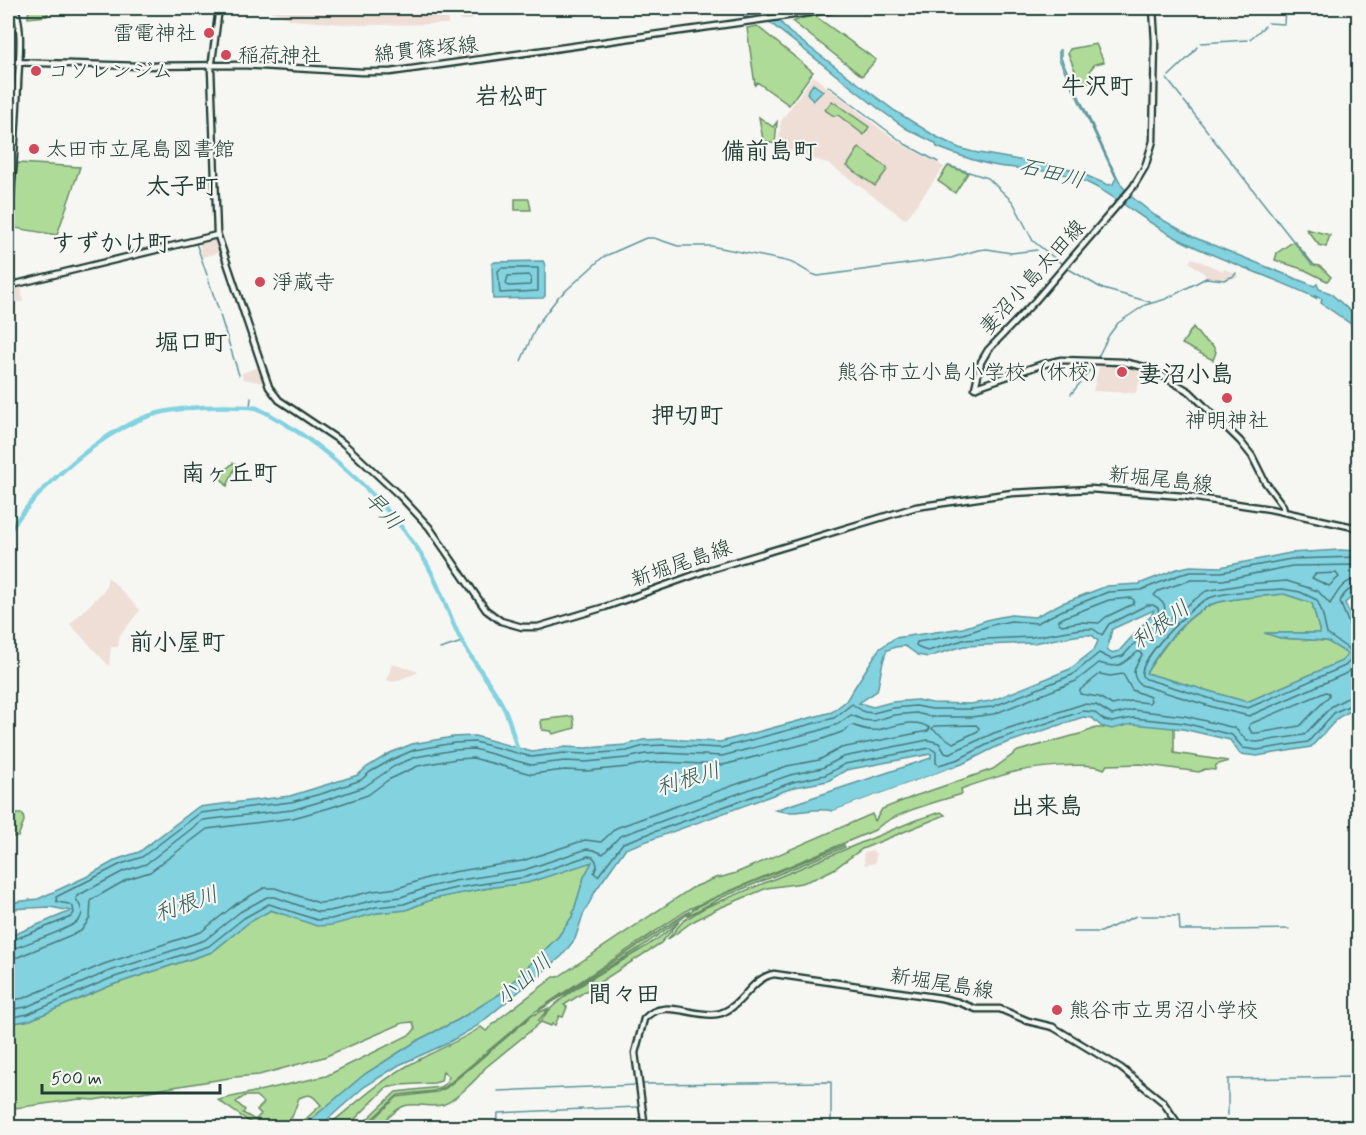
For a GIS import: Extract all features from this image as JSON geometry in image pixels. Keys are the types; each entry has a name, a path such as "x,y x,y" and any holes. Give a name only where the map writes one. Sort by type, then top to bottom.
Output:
{"main road":[{"path":"8,226 15,159 19,62 20,28 15,8"},
{"name":"新堀尾島線","path":"219,8 212,65 217,235 273,394 343,443 380,475 429,527 481,604 493,616 512,626 527,628 543,626 792,543 931,504 1012,493 1090,489 1189,497 1284,512 1359,528"},
{"name":"綿貫篠塚線","path":"8,62 243,65 390,72 844,8"},
{"name":"妻沼小島太田線","path":"1153,8 1155,41 1153,141 1143,172 1030,307 986,352 981,362 975,388 1061,360 1123,362 1149,368 1190,392 1240,441 1251,454 1265,482 1283,506 1284,512"},
{"path":"8,286 217,235"},
{"name":"新堀尾島線","path":"645,1128 635,1053 644,1018 659,1010 712,1015 724,1012 765,977 774,974 941,998 976,1009 1000,1009 1028,1021 1053,1027 1111,1061 1136,1080 1163,1102 1181,1128"}],"shaded area":[{"path":"263,8 448,8 448,24 358,25 293,20"},
{"path":"460,8 472,8 472,20 460,20"},
{"path":"455,44 477,44 478,57 458,60 455,57"},
{"path":"813,76 879,128 905,146 944,167 907,218 905,219 829,164 778,146 781,121"},
{"path":"8,104 14,106 11,148 8,148"},
{"path":"212,238 216,241 220,252 202,257 199,242"},
{"path":"1192,258 1238,275 1237,278 1205,277 1205,274 1189,262"},
{"path":"21,286 23,302 8,302 8,289"},
{"path":"1100,363 1125,364 1144,369 1136,392 1093,391"},
{"path":"259,367 265,383 243,379 242,373"},
{"path":"108,577 140,610 120,635 118,647 111,647 109,666 70,624 105,590"},
{"path":"392,664 417,671 417,673 393,682 387,680"},
{"path":"873,851 876,854 875,863 865,865 863,853"}],"green space":[{"path":"29,8 49,8 47,16 28,18"},
{"path":"815,16 876,60 862,76 793,22"},
{"path":"757,26 813,72 789,105 757,82 755,85 747,28"},
{"path":"1096,44 1104,62 1095,64 1090,70 1095,81 1082,83 1068,53 1070,49"},
{"path":"832,101 869,127 864,135 838,115 834,116 825,110"},
{"path":"759,117 773,127 777,122 775,144 763,140"},
{"path":"860,148 887,168 875,186 847,166"},
{"path":"18,163 80,167 57,235 9,227"},
{"path":"948,166 968,173 955,193 938,181"},
{"path":"515,199 529,199 531,210 515,210"},
{"path":"1306,229 1330,235 1326,247 1319,245"},
{"path":"1294,241 1314,265 1320,266 1331,277 1327,281 1305,270 1275,260 1277,253"},
{"path":"1193,327 1202,339 1213,346 1216,352 1213,360 1182,344"},
{"path":"233,463 236,465 227,486 219,476"},
{"path":"1284,594 1312,603 1320,633 1267,633 1280,638 1327,641 1349,654 1342,661 1247,702 1146,673 1182,626 1210,605 1235,599"},
{"path":"573,716 575,728 553,734 551,731 542,730 541,720"},
{"path":"1122,720 1174,723 1174,753 1228,761 1216,765 1215,770 1205,769 1199,772 1141,764 1107,765 1104,769 1073,765 1044,767 1010,773 961,789 962,794 904,813 875,830 689,909 533,1013 445,1087 434,1091 398,1095 363,1127 359,1127 396,1092 440,1087 449,1077 443,1071 441,1081 386,1088 347,1127 325,1128 396,1073 481,1027 486,1031 554,977 558,977 692,888 718,877 736,873 872,814 875,821 882,809 993,769 1018,751 1096,728 1104,728 1108,724"},
{"path":"941,812 945,815 862,849 834,869 816,878 802,883 767,888 717,909 692,922 667,940 683,921 704,908 916,820"},
{"path":"8,814 23,814 24,821 18,837 8,836"},
{"path":"844,845 845,847 723,897 687,916 693,909 719,896"},
{"path":"593,861 584,877 572,917 558,937 500,994 458,1020 420,1039 365,1074 302,1127 297,1127 321,1105 312,1096 306,1095 299,1098 292,1117 280,1127 257,1127 218,1100 326,1076 411,1034 415,1029 413,1022 403,1023 324,1057 259,1075 94,1100 80,1099 8,1109 8,1024 30,1020 112,985 212,952 248,923 271,910 281,914 377,913 406,910 433,899 527,883","holes":["245,1096 256,1096 264,1103 257,1110 261,1114 255,1120 243,1113 245,1110 236,1102"]},
{"path":"690,911 638,949 538,1011"},
{"path":"679,922 661,943 564,1005 567,1007 563,1017 559,1016 555,1025 551,1026 541,1022 547,1013 569,993 648,945"},
{"path":"549,1008 538,1021 540,1023 447,1103 437,1106 404,1106 379,1127 366,1127 397,1097 437,1092 446,1088 533,1015"}],"water":[{"name":"石田川","path":"752,8 762,8 772,13 773,8 775,16 789,32 895,111 959,148 1071,169 1108,185 1113,184 1116,178 1059,59 1059,50 1061,50 1061,58 1110,163 1122,186 1132,197 1154,215 1193,237 1314,286 1317,284 1319,289 1330,293 1358,318 1358,329 1321,303 1322,299 1190,245 1161,229 1104,191 1079,179 1050,172 990,164 937,147 935,143 907,129 879,109"},
{"path":"813,84 823,91 813,101 807,93"},
{"path":"543,261 545,296 543,298 493,299 492,264 495,262"},
{"path":"1358,551 1358,591 1345,603 1358,632 1358,707 1339,717 1311,747 1257,756 1240,754 1230,740 1183,729 1132,724 1112,729 1101,726 1092,718 1083,717 998,746 962,764 833,811 784,812 775,810 931,758 931,754 846,770 828,781 795,787 625,849 596,890 583,915 575,939 562,956 477,1026 446,1044 399,1065 364,1087 319,1127 302,1127 365,1074 420,1039 458,1020 500,994 558,937 572,917 584,877 592,862 527,883 433,899 406,910 377,913 332,925 317,926 271,910 248,923 212,952 112,985 30,1020 8,1024 8,937 71,911 50,907 8,909 8,903 38,899 118,859 139,852 198,807 290,796 358,775 390,753 412,744 453,737 475,736 532,752 564,747 626,745 643,740 720,742 832,712 846,701 879,649 895,638 963,628 1011,615 1035,617 1060,604 1107,586 1139,584 1190,566 1220,567 1290,553","holes":["1284,594 1312,603 1320,633 1264,633 1280,638 1327,641 1348,654 1342,661 1247,702 1146,673 1174,635 1200,611 1216,603","1154,610 1119,651 1111,653 1107,650 1112,629","1081,635 1092,635 1098,641 1094,650 1070,669 991,701 970,704 932,703 917,700 892,702 873,707 859,703 877,691 887,650 895,647 905,646 918,655 928,657 964,646 1033,643"]}],"pier":[{"path":"951,768 950,771 833,814 833,811"}],"waterway":[{"path":"734,8 745,16"},
{"path":"1268,23 1284,24 1285,8"},
{"path":"705,25 748,16"},
{"path":"596,40 702,25"},
{"path":"1250,39 1265,26"},
{"path":"1201,43 1247,40"},
{"path":"1169,76 1197,47"},
{"path":"1167,79 1182,98"},
{"path":"828,86 905,144 938,162"},
{"path":"1184,101 1208,132"},
{"path":"1210,135 1312,265"},
{"path":"949,166 988,178 1013,202 1033,241 1067,268 1103,289 1150,302"},
{"path":"561,295 603,257 646,238 654,238 678,246 711,246 786,261 818,276 951,258 978,250 987,249 1011,253 1037,250"},
{"path":"196,243 207,275"},
{"path":"1097,359 1118,323 1145,305 1166,299 1206,278 1224,280 1236,273"},
{"path":"208,279 219,311"},
{"path":"521,361 537,325 559,296"},
{"path":"220,315 230,347"},
{"path":"231,350 239,375"},
{"path":"1082,380 1090,370"},
{"path":"1071,394 1080,383"},
{"path":"250,407 251,398"},
{"name":"早川","path":"8,533 36,497 74,461 117,431 138,420 159,413 193,408 257,408 305,437 329,455 395,519 427,564 460,638 504,708 518,751"},
{"path":"440,649 462,642"},
{"path":"1074,932 1101,932 1136,916"},
{"path":"1140,916 1179,916 1180,930 1224,930"},
{"path":"1226,930 1289,929"},
{"path":"1228,1115 1228,1079 1358,1077"},
{"path":"642,1084 831,1082 831,1128"},
{"path":"498,1091 637,1085"},
{"path":"645,1106 647,1122 722,1121"},
{"path":"586,1109 639,1107"},
{"path":"497,1128 498,1113 584,1109"}],"place":[{"name":"雷電神社","path":"209,33"},
{"name":"稲荷神社","path":"226,55"},
{"name":"コソレンジム","path":"36,71"},
{"name":"太田市立尾島図書館","path":"34,149"},
{"name":"淨蔵寺","path":"260,282"},
{"name":"熊谷市立小島小学校（休校）","path":"1122,372"},
{"name":"神明神社","path":"1227,398"},
{"name":"熊谷市立男沼小学校","path":"1057,1010"}],"district":[{"name":"牛沢町","path":"1097,86"},
{"name":"岩松町","path":"511,96"},
{"name":"備前島町","path":"769,151"},
{"name":"太子町","path":"182,186"},
{"name":"すずかけ町","path":"111,243"},
{"name":"堀口町","path":"191,342"},
{"name":"妻沼小島","path":"1186,374"},
{"name":"押切町","path":"687,415"},
{"name":"南ヶ丘町","path":"229,473"},
{"name":"前小屋町","path":"177,642"},
{"name":"出来島","path":"1047,806"},
{"name":"間々田","path":"624,994"}],"water label":[{"name":"利根川","path":"1160,624"},
{"name":"利根川","path":"688,778"},
{"name":"利根川","path":"186,903"},
{"name":"小山川","path":"523,979"}]}
